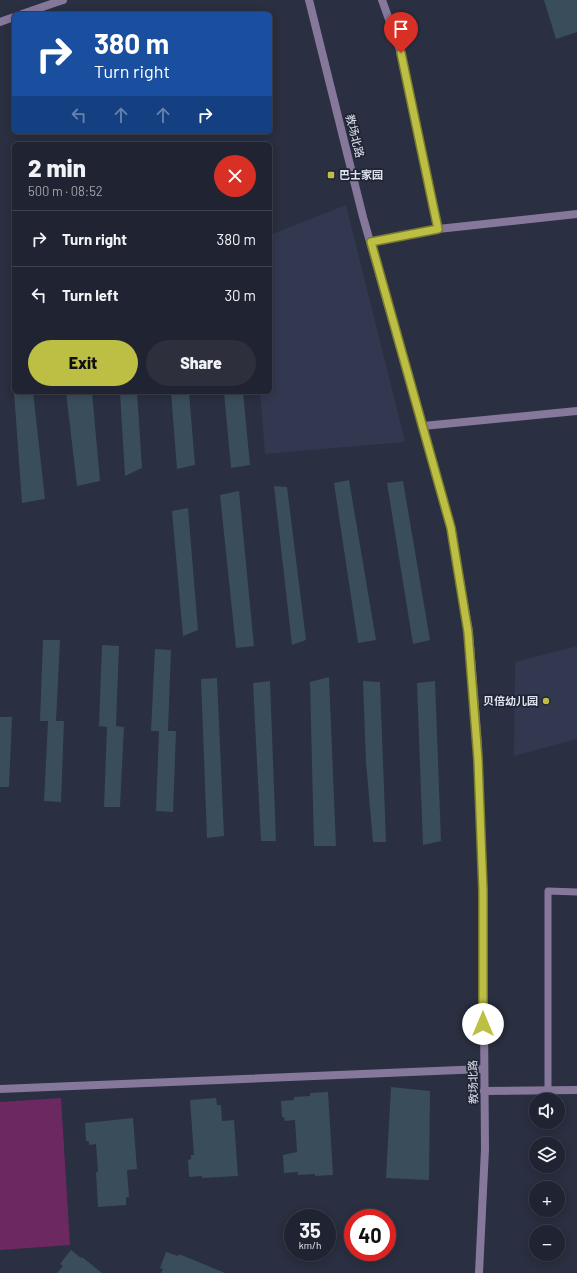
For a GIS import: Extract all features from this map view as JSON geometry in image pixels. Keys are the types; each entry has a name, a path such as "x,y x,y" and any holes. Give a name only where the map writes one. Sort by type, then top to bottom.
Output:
{"street":[{"path":"28,12 62,0"},
{"name":"教场北路","path":"309,0 371,242 451,528 468,632 478,745 482,875 485,1149 479,1273"},
{"path":"382,0 401,53 438,229"},
{"path":"0,22 12,18"},
{"path":"371,242 438,229 577,214"},
{"path":"423,426 577,411"},
{"path":"0,1089 483,1069"},
{"path":"484,1091 577,1090"}],"lane":[{"path":"548,1090 548,891 577,892"}],"shaded area":[{"path":"346,205 405,442 265,454 260,394 272,394 272,234"},
{"name":"贝倍幼儿园","path":"577,646 577,739 514,756 515,662"},
{"path":"61,1098 70,1245 0,1250 0,1102"}],"building":[{"path":"544,0 577,0 577,32 556,39"},
{"path":"14,394 33,394 45,499 22,503"},
{"path":"66,394 92,394 100,481 77,486"},
{"path":"120,394 137,394 142,468 125,476"},
{"path":"171,394 189,394 195,465 177,469"},
{"path":"224,394 243,394 250,465 231,468"},
{"path":"349,480 376,640 358,643 334,483"},
{"path":"403,481 430,640 413,644 387,483"},
{"path":"274,486 287,487 306,640 292,645"},
{"path":"239,491 254,646 236,648 220,495"},
{"path":"188,508 198,630 183,636 172,511"},
{"path":"43,640 60,640 56,721 64,721 61,802 44,801 48,721 40,721"},
{"path":"102,645 119,646 116,726 124,727 120,807 104,807 107,727 99,726"},
{"path":"155,649 171,650 168,731 176,731 173,812 156,811 159,731 151,731"},
{"path":"329,677 336,846 314,846 310,682"},
{"path":"217,678 224,836 207,838 201,679"},
{"path":"270,681 276,841 261,841 253,683"},
{"path":"363,681 380,682 386,842 373,842 366,762"},
{"path":"435,681 441,841 423,845 417,683"},
{"path":"0,717 12,717 9,787 0,787"},
{"path":"391,1087 430,1091 429,1180 386,1178"},
{"path":"328,1092 333,1175 315,1176 315,1174 298,1175 298,1172 284,1173 283,1155 297,1152 295,1120 285,1121 284,1117 282,1117 281,1101 294,1100 294,1097 310,1096 310,1093"},
{"path":"216,1098 217,1105 221,1105 222,1121 234,1120 238,1176 202,1178 202,1176 189,1177 188,1160 191,1159 191,1155 194,1155 190,1100"},
{"path":"133,1118 137,1169 127,1170 129,1197 126,1197 126,1205 98,1207 96,1144 89,1145 89,1141 86,1141 85,1123"},
{"path":"71,1250 102,1273 57,1273 63,1266 60,1264"},
{"path":"166,1252 178,1256 179,1254 225,1273 161,1273 163,1269 160,1268"}],"place":[{"name":"巴士家园","path":"331,175"},
{"name":"贝倍幼儿园","path":"546,701"}],"route":[{"path":"401,53 438,229 371,242 451,528 468,632 478,745 483,890 483,1024"}]}
